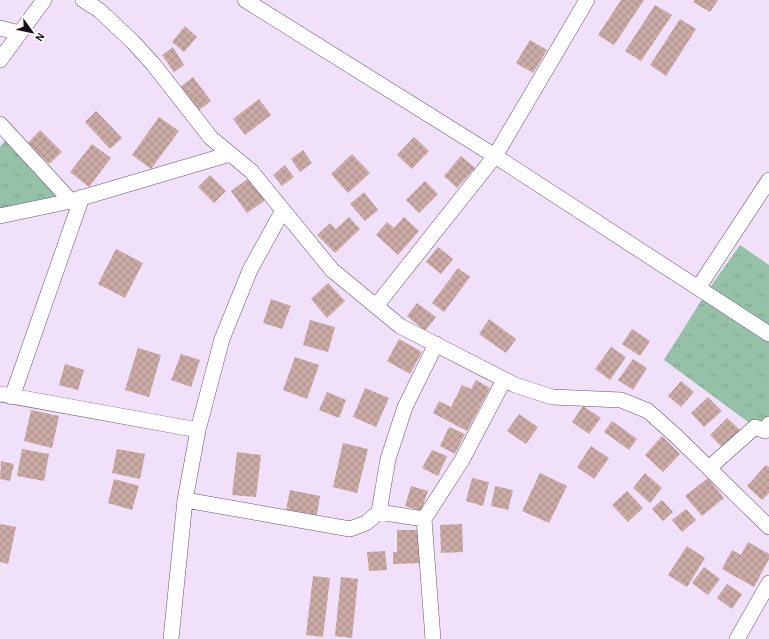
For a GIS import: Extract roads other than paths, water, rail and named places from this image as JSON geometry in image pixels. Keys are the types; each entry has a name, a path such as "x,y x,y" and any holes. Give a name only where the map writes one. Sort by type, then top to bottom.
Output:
{"street":[{"path":"0,60 44,0"},
{"path":"83,0 99,10 134,42 211,138 251,171 332,270 400,326 515,385 552,396 621,400 648,411 769,527"},
{"path":"245,0 495,156 769,334"},
{"path":"376,306 495,156 587,0"},
{"path":"0,28 19,33"},
{"path":"0,124 76,199"},
{"path":"0,216 76,199 230,154"},
{"path":"698,288 769,180"},
{"path":"76,199 6,396 198,430"},
{"path":"171,639 185,500 198,430 222,339 250,270 283,210"},
{"path":"185,500 350,529 366,523 379,512 388,459 405,407 436,344"},
{"path":"433,639 424,519 462,460 504,380"},
{"path":"709,468 755,427 765,431 769,424"},
{"path":"379,512 424,519"},
{"path":"737,639 769,583"}]}
